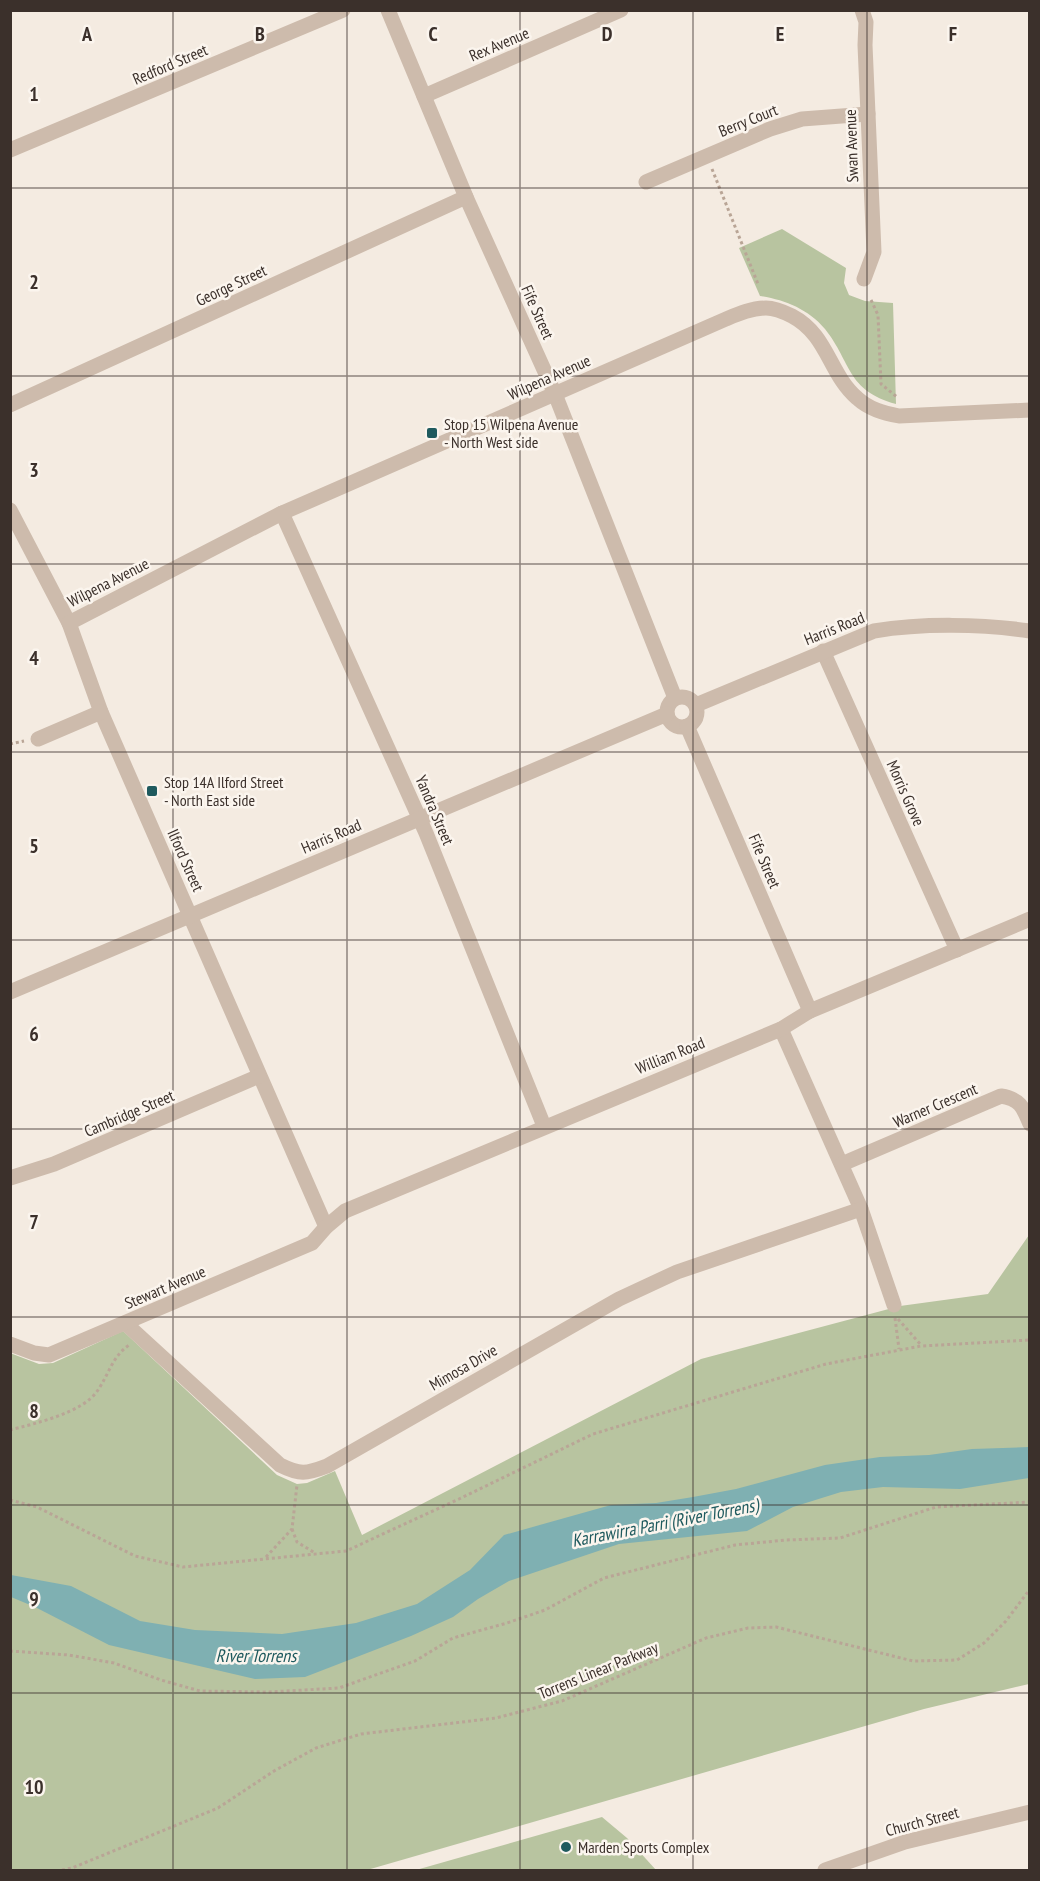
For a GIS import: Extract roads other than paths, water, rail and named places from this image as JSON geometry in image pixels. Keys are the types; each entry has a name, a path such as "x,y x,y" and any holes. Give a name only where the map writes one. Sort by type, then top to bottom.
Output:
{"street":[{"name":"Redford Street","path":"10,150 343,10"},
{"name":"Fife Street","path":"388,10 466,196 555,394 675,698"},
{"name":"Rex Avenue","path":"424,96 621,10"},
{"name":"Swan Avenue","path":"862,10 866,22 874,252 864,279"},
{"name":"Berry Court","path":"646,182 770,129 802,119 868,114"},
{"name":"George Street","path":"10,405 466,196"},
{"name":"Wilpena Avenue","path":"69,622 282,513 726,319 765,308 782,310 812,329 849,390 877,411 899,416 1029,410"},
{"name":"Ilford Street","path":"10,510 69,622 101,712 326,1227"},
{"name":"Yandra Street","path":"282,513 420,818 544,1126"},
{"name":"Harris Road","path":"696,705 856,637 891,628 984,626 1029,631"},
{"name":"Morris Grove","path":"823,651 957,950"},
{"path":"682,696 691,699 696,705 695,720 687,726 672,724 667,714 669,703 675,698 682,696"},
{"path":"38,739 101,712"},
{"name":"Harris Road","path":"10,992 667,714"},
{"name":"Fife Street","path":"687,726 810,1011"},
{"name":"William Road","path":"326,1227 345,1211 781,1029 810,1011 1029,919"},
{"path":"781,1029 861,1209 894,1305"},
{"name":"Cambridge Street","path":"10,1178 54,1164 259,1076"},
{"name":"Warner Crescent","path":"842,1164 1001,1096 1013,1097 1023,1107 1029,1124"},
{"name":"Mimosa Drive","path":"125,1323 280,1465 308,1473 327,1466 628,1294 677,1272 861,1209"},
{"name":"Stewart Avenue","path":"10,1344 34,1353 49,1355 312,1243 326,1227"},
{"name":"Church Street","path":"825,1870 905,1842 1029,1812"}],"water":[{"name":"River Torrens","path":"1029,1447 1029,1478 960,1489 883,1487 841,1492 793,1507 747,1531 619,1544 509,1581 453,1617 411,1636 305,1677 255,1679 109,1645 11,1597 11,1575 71,1586 140,1621 195,1630 282,1634 356,1623 417,1604 470,1570 504,1535 611,1505 656,1503 693,1497 736,1489 825,1465 880,1457 929,1455 972,1449"}],"place":[{"name":"Stop 15 Wilpena Avenue - North West side","path":"432,433"},
{"name":"Stop 14A Ilford Street - North East side","path":"152,791"},
{"name":"Marden Sports Complex","path":"566,1847"}],"water label":[{"name":"Karrawirra Parri (River Torrens)","path":"665,1523"}]}
